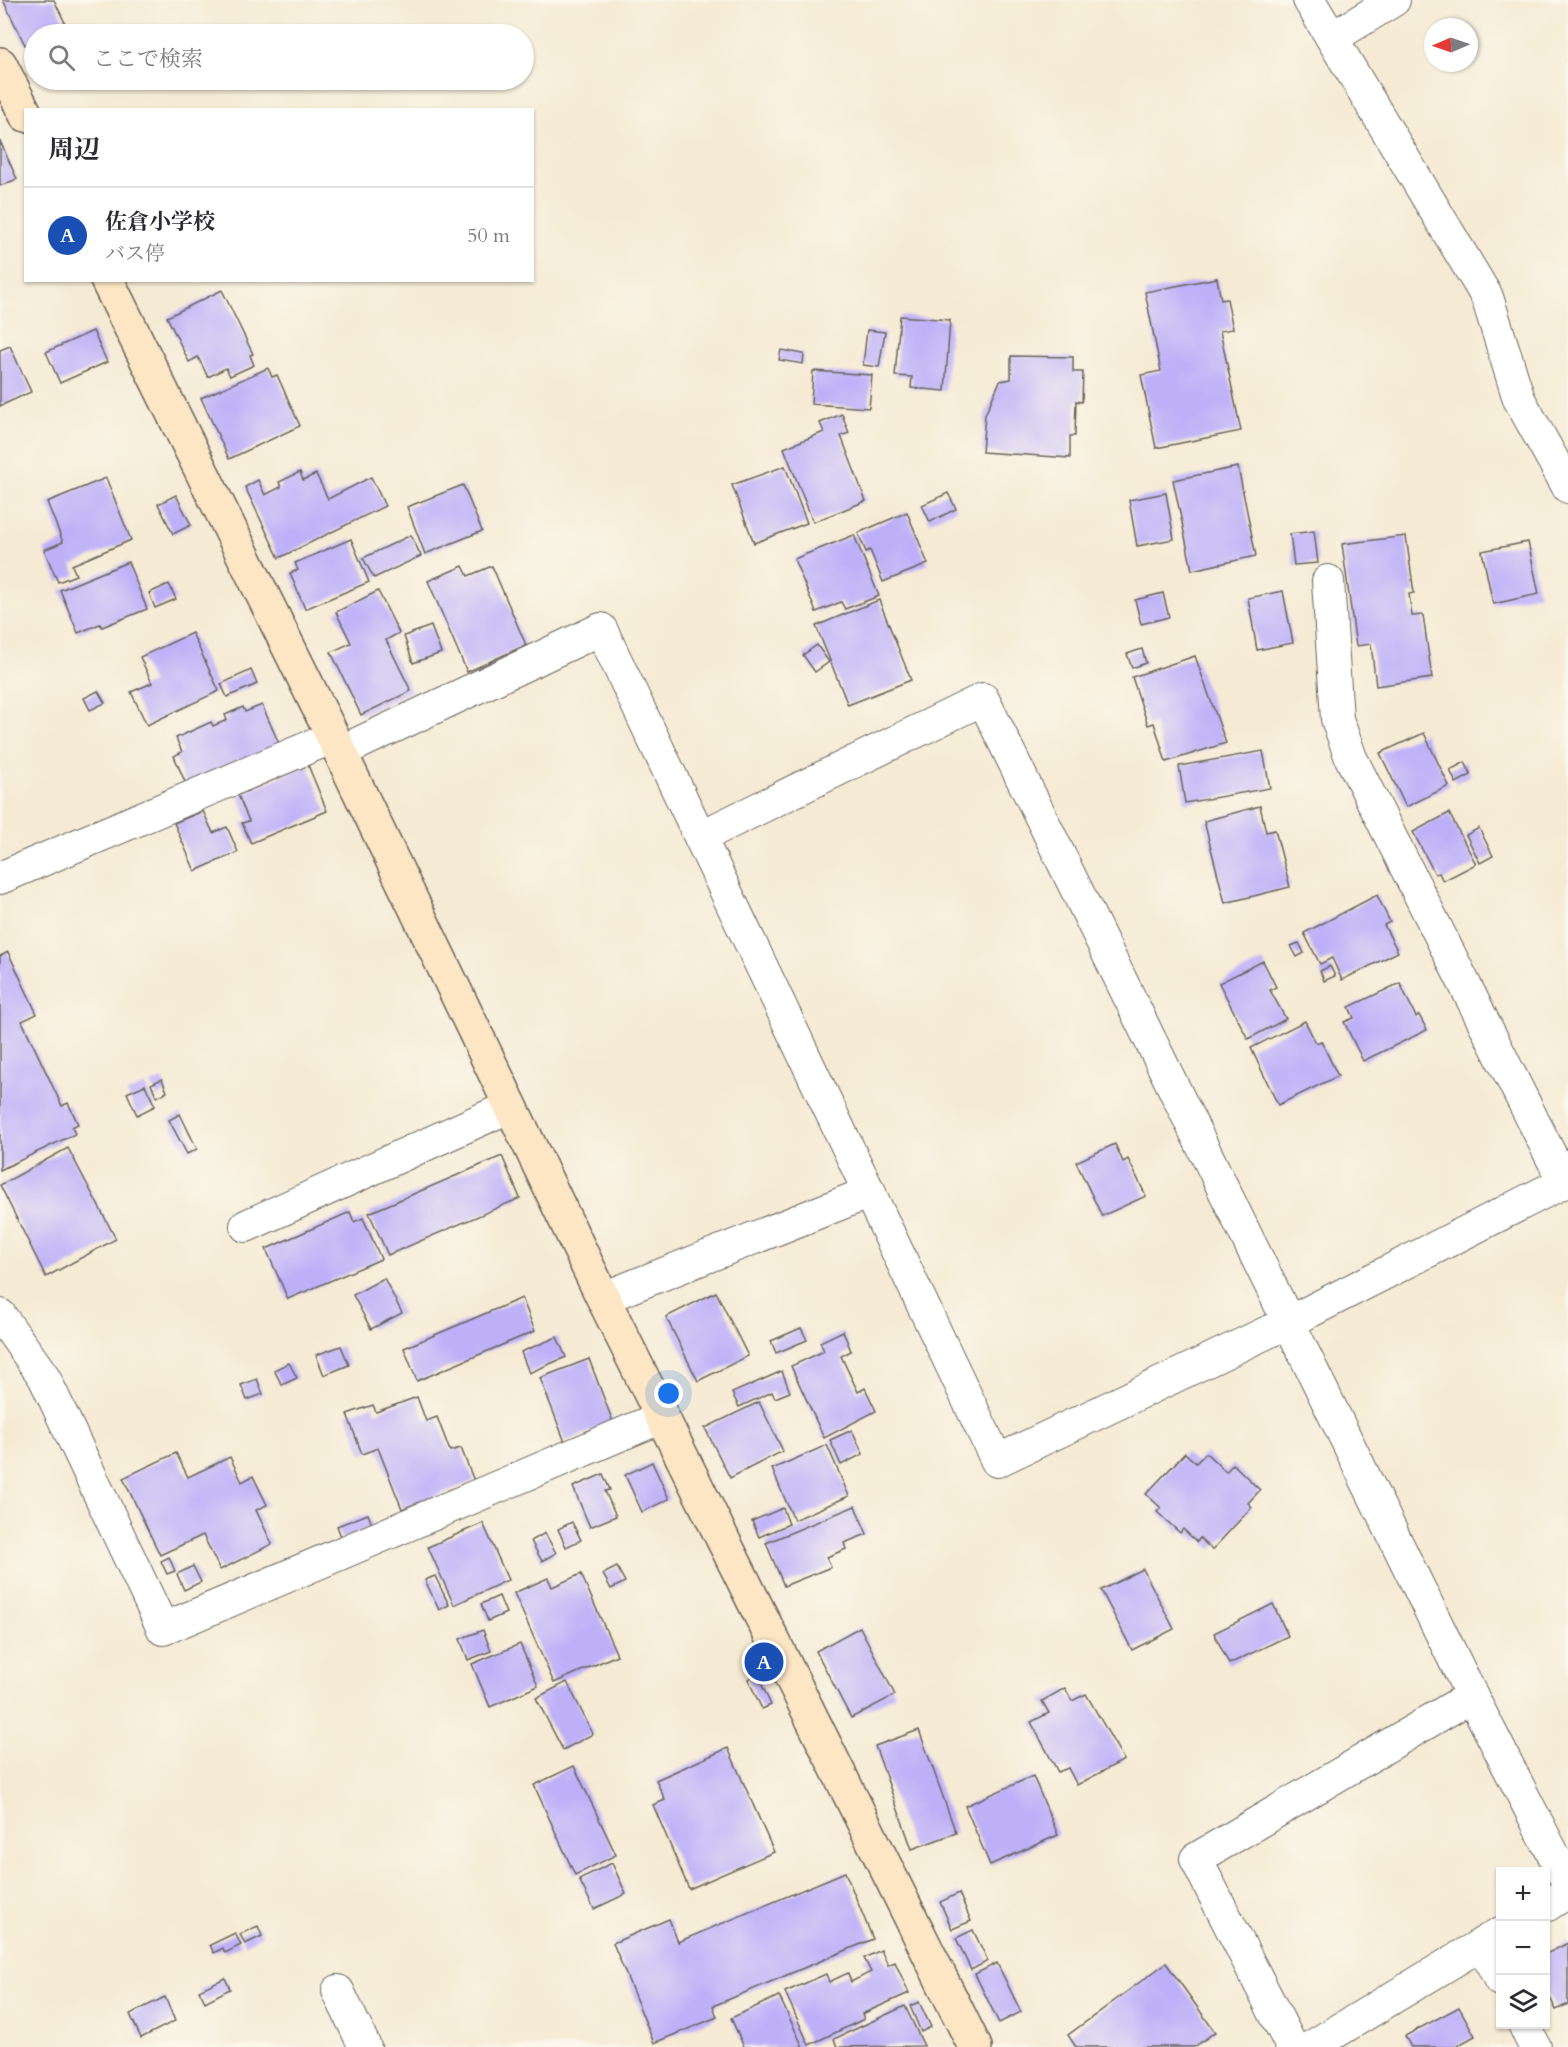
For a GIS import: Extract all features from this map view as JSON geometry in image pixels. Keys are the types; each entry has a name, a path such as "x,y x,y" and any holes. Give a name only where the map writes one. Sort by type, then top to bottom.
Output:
{"street":[{"path":"1309,0 1487,297 1519,399 1568,487"},
{"path":"1332,38 1394,0"},
{"path":"0,64 24,111"},
{"path":"108,282 337,744 603,1298 975,2047"},
{"path":"0,878 337,744 601,629 997,1461 1289,1322 1566,1181 1351,758 1337,719 1328,581"},
{"path":"700,837 983,699 1472,1696 1568,1883"},
{"path":"246,1226 511,1106"},
{"path":"603,1298 870,1192"},
{"path":"0,1315 44,1377 163,1629 662,1417"},
{"path":"1292,2047 1196,1859 1472,1696"},
{"path":"1550,1903 1568,1892"},
{"path":"1311,2047 1491,1938 1499,1975"},
{"path":"338,1990 365,2047"},
{"path":"1526,2029 1535,2047"}],"building":[{"path":"3,0 54,0 66,24 24,24 24,43"},
{"path":"0,141 17,179 0,186"},
{"path":"1217,278 1221,300 1227,299 1233,329 1220,331 1241,431 1156,448 1141,375 1161,371 1145,292"},
{"path":"222,290 253,354 250,355 254,365 230,376 226,368 208,377 198,357 189,362 167,317"},
{"path":"900,316 950,320 945,391 911,388 912,377 895,376"},
{"path":"867,330 885,332 879,367 863,365"},
{"path":"93,331 107,362 60,383 46,352"},
{"path":"10,346 31,392 0,406 0,350"},
{"path":"781,350 804,354 803,364 779,360"},
{"path":"1011,356 1073,357 1073,372 1083,372 1082,402 1076,401 1075,436 1070,436 1070,458 982,452 985,415 1000,381 1011,379"},
{"path":"268,368 272,377 277,375 300,426 229,459 201,398"},
{"path":"813,371 872,375 869,408 811,404"},
{"path":"842,414 849,433 841,436 866,501 813,522 784,448 824,432 820,423"},
{"path":"785,466 807,523 754,543 732,485"},
{"path":"1238,467 1256,556 1192,570 1173,480"},
{"path":"300,472 303,480 316,474 328,499 371,477 385,506 279,558 245,487 258,480 265,495 281,487 279,482"},
{"path":"106,478 131,540 72,565 76,575 58,582 44,550 63,542 47,502"},
{"path":"463,485 482,531 425,554 407,507"},
{"path":"948,493 956,509 930,522 922,505"},
{"path":"1166,493 1174,539 1137,546 1129,500"},
{"path":"176,495 191,525 173,534 158,504"},
{"path":"907,512 928,564 883,582 870,550 866,552 858,533"},
{"path":"1314,531 1318,563 1294,565 1290,534"},
{"path":"411,535 421,556 374,578 363,558"},
{"path":"854,535 879,596 845,609 841,602 816,612 794,559"},
{"path":"1406,536 1414,593 1409,594 1412,616 1423,615 1432,678 1376,686 1371,644 1356,646 1342,544"},
{"path":"351,539 369,582 305,609 290,573 298,570 295,563"},
{"path":"1528,542 1539,594 1493,604 1482,551"},
{"path":"128,562 147,609 102,627 100,624 78,633 60,590"},
{"path":"463,566 468,576 492,566 526,645 467,672 428,581"},
{"path":"169,584 176,599 155,608 149,593"},
{"path":"378,591 399,633 386,640 411,691 361,715 331,652 351,643 336,612"},
{"path":"1283,591 1293,643 1257,650 1248,598"},
{"path":"1163,593 1169,617 1141,624 1135,600"},
{"path":"879,600 911,680 848,705 816,626"},
{"path":"431,626 441,653 413,663 404,636"},
{"path":"192,633 219,691 147,725 131,692 152,683 140,657"},
{"path":"817,645 829,662 815,672 803,655"},
{"path":"1142,649 1146,663 1132,668 1127,654"},
{"path":"1195,656 1226,743 1166,762 1154,723 1148,725 1132,677"},
{"path":"251,670 257,684 227,697 221,684"},
{"path":"98,691 105,703 90,710 84,698"},
{"path":"262,705 281,748 188,789 174,756 182,752 176,738 211,722 213,726 227,720 225,715 243,707 245,712"},
{"path":"1424,733 1449,786 1406,807 1380,753"},
{"path":"1263,751 1270,788 1185,803 1179,766"},
{"path":"1465,762 1471,775 1456,783 1450,770"},
{"path":"308,765 327,811 251,843 242,823 249,821 238,795"},
{"path":"1260,806 1266,832 1275,830 1290,887 1225,903 1204,821"},
{"path":"203,811 213,833 227,827 238,852 195,871 174,823"},
{"path":"1449,813 1476,864 1443,881 1439,873 1435,874 1413,832"},
{"path":"1479,828 1493,856 1480,863 1466,835"},
{"path":"1377,895 1390,922 1384,925 1398,952 1342,980 1332,958 1320,964 1304,933"},
{"path":"1299,943 1304,953 1297,957 1291,946"},
{"path":"8,952 37,1014 22,1021 62,1106 68,1103 78,1124 72,1127 75,1134 0,1170 0,956"},
{"path":"1263,961 1276,987 1270,990 1286,1019 1248,1039 1219,983"},
{"path":"1330,966 1335,976 1324,981 1320,971"},
{"path":"1400,983 1416,1017 1419,1015 1427,1030 1363,1061 1344,1022 1354,1018 1349,1007"},
{"path":"1305,1021 1316,1043 1321,1041 1338,1076 1278,1105 1251,1048"},
{"path":"162,1079 167,1092 157,1097 151,1084"},
{"path":"145,1085 155,1106 137,1115 127,1093"},
{"path":"180,1114 197,1149 187,1154 169,1120"},
{"path":"1115,1144 1123,1162 1128,1159 1146,1196 1102,1216 1076,1162"},
{"path":"68,1148 116,1239 46,1277 0,1185"},
{"path":"502,1156 520,1198 388,1255 369,1213"},
{"path":"350,1212 354,1222 363,1218 381,1259 288,1299 266,1249"},
{"path":"384,1278 402,1313 371,1329 353,1295"},
{"path":"716,1292 748,1356 698,1381 666,1317"},
{"path":"522,1298 535,1331 417,1381 404,1348"},
{"path":"801,1328 807,1340 776,1353 771,1341"},
{"path":"843,1331 851,1351 841,1356 858,1392 865,1388 876,1411 824,1438 791,1366 824,1351 820,1342"},
{"path":"557,1337 566,1357 529,1373 521,1352"},
{"path":"341,1346 349,1365 324,1375 316,1355"},
{"path":"589,1359 613,1422 565,1442 540,1378"},
{"path":"289,1363 297,1378 282,1385 274,1370"},
{"path":"782,1371 790,1392 775,1398 772,1392 739,1407 732,1393"},
{"path":"257,1379 263,1394 247,1400 241,1385"},
{"path":"417,1397 426,1421 437,1417 450,1451 461,1448 474,1481 402,1509 378,1448 362,1454 347,1414 373,1405 376,1412"},
{"path":"759,1402 783,1451 730,1478 705,1428"},
{"path":"852,1430 863,1454 841,1465 830,1440"},
{"path":"827,1445 849,1496 794,1520 772,1469"},
{"path":"176,1453 188,1477 230,1457 242,1482 253,1476 267,1505 256,1510 272,1544 220,1570 203,1535 160,1555 123,1478"},
{"path":"1185,1453 1196,1463 1206,1453 1226,1472 1233,1464 1260,1490 1248,1503 1252,1507 1212,1550 1200,1538 1197,1542 1183,1529 1180,1533 1157,1512 1161,1508 1146,1494"},
{"path":"652,1462 669,1499 642,1512 625,1475"},
{"path":"603,1474 610,1490 605,1491 616,1516 590,1527 573,1487"},
{"path":"855,1506 867,1534 844,1543 846,1549 827,1557 831,1567 784,1586 766,1543"},
{"path":"783,1508 789,1524 759,1537 752,1521"},
{"path":"368,1514 373,1527 342,1539 337,1526"},
{"path":"572,1522 581,1540 566,1547 558,1529"},
{"path":"483,1523 508,1580 454,1605 428,1547"},
{"path":"545,1533 556,1553 542,1561 531,1541"},
{"path":"169,1557 175,1571 167,1574 161,1561"},
{"path":"193,1566 201,1582 184,1590 177,1574"},
{"path":"617,1567 625,1582 611,1589 603,1574"},
{"path":"1143,1569 1174,1629 1132,1650 1101,1590"},
{"path":"581,1574 617,1655 554,1683 514,1593 548,1578 552,1587"},
{"path":"435,1576 449,1605 439,1610 425,1580"},
{"path":"499,1596 506,1613 488,1621 481,1604"},
{"path":"1273,1604 1288,1636 1229,1664 1214,1633"},
{"path":"860,1627 895,1695 851,1718 816,1651"},
{"path":"483,1630 491,1651 468,1660 460,1639"},
{"path":"520,1644 538,1686 490,1707 472,1664"},
{"path":"757,1674 771,1705 762,1709 748,1679"},
{"path":"567,1682 593,1734 563,1750 536,1698"},
{"path":"1065,1688 1072,1701 1086,1694 1124,1760 1077,1785 1068,1768 1058,1772 1031,1722 1049,1713 1042,1701"},
{"path":"919,1730 956,1833 912,1849 875,1746"},
{"path":"728,1748 774,1852 689,1889 653,1805 665,1800 656,1780"},
{"path":"574,1766 616,1855 575,1875 534,1785"},
{"path":"1033,1776 1058,1835 990,1865 965,1806"},
{"path":"612,1863 626,1894 594,1909 579,1879"},
{"path":"845,1872 873,1939 713,2006 717,2017 654,2043 613,1943 669,1919 678,1942"},
{"path":"959,1893 971,1921 952,1929 940,1902"},
{"path":"258,1926 262,1936 245,1944 240,1934"},
{"path":"973,1930 988,1961 971,1970 956,1938"},
{"path":"235,1933 241,1945 225,1953 223,1948 214,1953 210,1945"},
{"path":"1568,1943 1568,2004 1556,2010 1550,1997 1550,1952"},
{"path":"881,1950 888,1965 895,1962 909,1993 862,2014 864,2019 809,2045 785,1992 826,1974 829,1982 848,1973 851,1982 871,1972 864,1958"},
{"path":"997,1963 1021,2012 999,2023 975,1974"},
{"path":"1166,1963 1215,2032 1194,2047 1076,2047 1068,2035"},
{"path":"225,1978 230,1989 205,2002 199,1990"},
{"path":"779,1996 803,2047 744,2047 731,2018"},
{"path":"165,1997 175,2021 141,2038 130,2014"},
{"path":"919,2002 931,2027 921,2032 910,2006"},
{"path":"905,2006 924,2046 837,2047 834,2039"},
{"path":"1459,2007 1475,2036 1455,2047 1411,2047 1405,2036"}],"place":[{"name":"佐倉小学校","path":"764,1662"}]}
